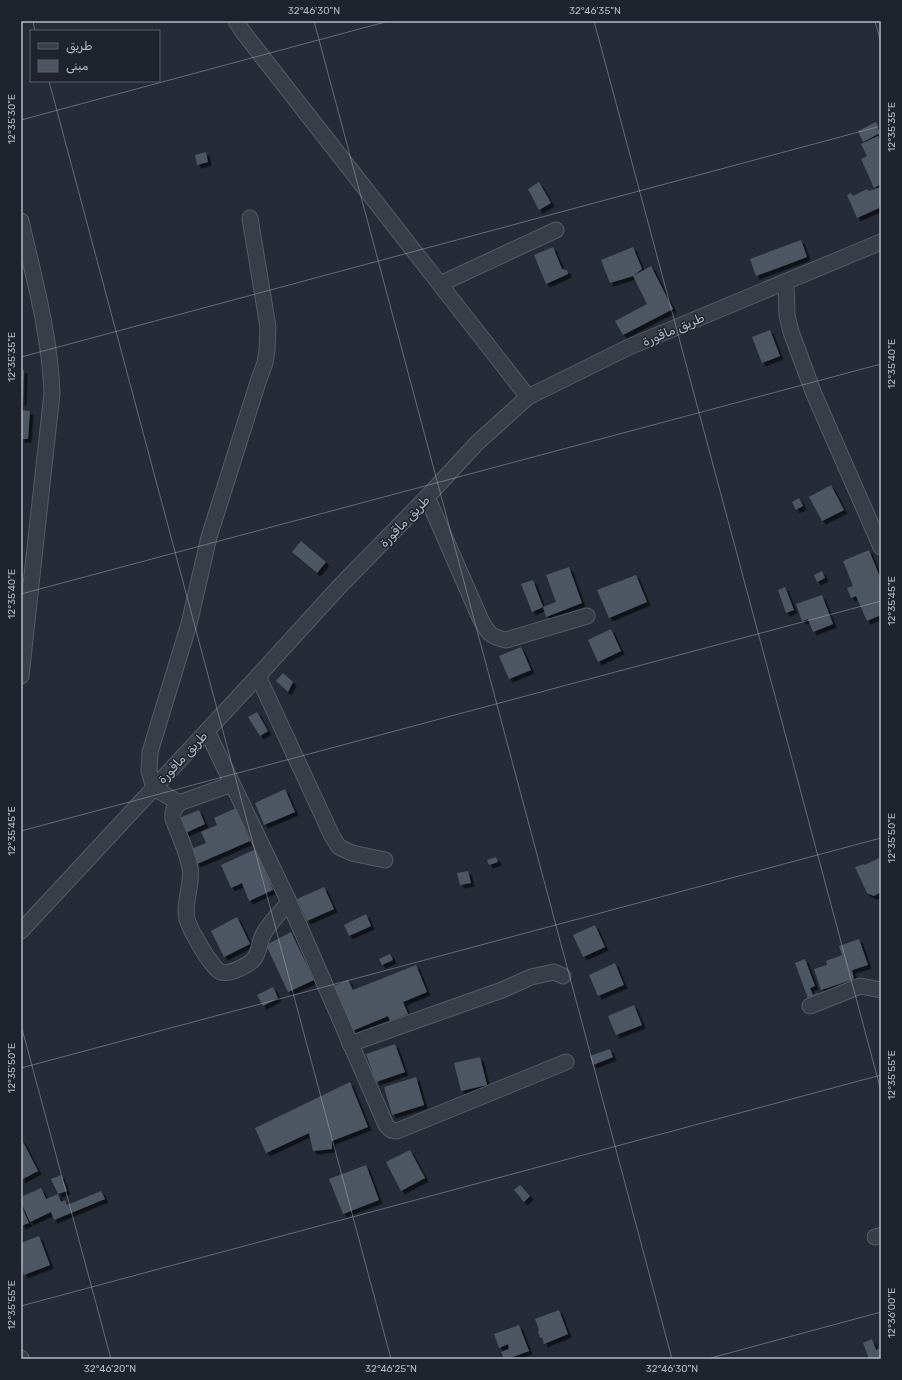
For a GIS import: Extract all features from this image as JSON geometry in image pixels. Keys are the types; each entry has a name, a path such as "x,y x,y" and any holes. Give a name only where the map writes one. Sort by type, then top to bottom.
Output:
{"street":[{"path":"236,21 243,32 528,397"},
{"path":"179,803 154,788 149,771 150,752 189,624 208,537 265,363 268,328 250,218"},
{"path":"21,222 44,322 51,372 52,393 21,676"},
{"path":"440,284 556,230"},
{"name":"طريق ماقورة","path":"21,931 339,587 427,498 477,443 528,397 630,348 881,242"},
{"path":"786,282 787,315 791,332 814,394 881,546"},
{"path":"427,498 480,618 494,638 506,640 587,616"},
{"path":"258,676 332,836 339,847 352,853 385,860"},
{"path":"207,731 289,902 386,1126 391,1130 397,1130 566,1062"},
{"path":"232,784 179,803 173,809 172,819 186,851 191,870 186,908 187,919 195,938 216,969 223,973 229,973 247,964 254,958 264,933 289,902"},
{"path":"350,1044 502,990 530,977 554,972 563,976"},
{"path":"810,1006 860,986 881,990"}],"building":[{"path":"876,122 881,135 878,134 863,142 858,131"},
{"path":"878,136 881,142 881,184 874,188 861,159 867,156 861,144"},
{"path":"206,152 208,162 197,165 195,155"},
{"path":"539,182 551,203 539,210 528,189"},
{"path":"881,187 881,205 879,208 857,218 847,195 851,193 853,196 867,189 869,191"},
{"path":"801,240 807,257 756,276 750,259"},
{"path":"553,247 562,269 567,270 568,274 546,284 534,255"},
{"path":"633,247 642,269 633,276 610,283 601,260"},
{"path":"651,266 673,309 623,335 615,321 647,304 633,276"},
{"path":"770,330 780,356 762,363 752,337"},
{"path":"21,370 24,370 23,402 21,402"},
{"path":"21,410 30,411 28,439 21,439"},
{"path":"831,485 844,510 822,521 809,497"},
{"path":"799,498 803,506 796,510 792,502"},
{"path":"301,541 326,562 317,573 292,552"},
{"path":"869,550 881,580 881,615 867,621 856,596 851,598 847,588 853,586 843,561"},
{"path":"569,567 582,603 546,617 543,607 556,602 546,575"},
{"path":"822,571 825,578 817,582 814,575"},
{"path":"636,575 647,602 609,618 597,590"},
{"path":"533,580 543,607 532,612 521,584"},
{"path":"785,587 794,610 786,613 778,590"},
{"path":"822,595 833,624 813,632 808,619 802,621 796,604"},
{"path":"611,629 621,651 598,662 588,640"},
{"path":"521,647 531,670 509,679 499,656"},
{"path":"283,673 293,682 288,692 276,681"},
{"path":"257,712 268,731 260,736 248,717"},
{"path":"285,789 295,812 264,825 255,803"},
{"path":"236,808 250,841 197,864 191,849 206,843 201,832 217,825 214,818"},
{"path":"199,810 205,824 183,834 177,819"},
{"path":"256,849 273,890 249,901 242,883 231,888 221,865"},
{"path":"496,857 498,862 489,865 487,860"},
{"path":"881,857 881,892 874,896 867,893 855,867 865,865"},
{"path":"468,871 471,883 460,885 457,873"},
{"path":"324,887 334,909 307,921 297,899"},
{"path":"366,914 371,926 349,936 344,925"},
{"path":"237,917 250,944 224,957 211,931"},
{"path":"595,925 605,947 583,957 573,935"},
{"path":"291,932 314,980 288,992 266,945"},
{"path":"859,939 868,965 852,970 854,979 821,990 814,969 827,965 826,961 842,955 839,946"},
{"path":"390,954 393,960 382,965 379,959"},
{"path":"805,959 815,986 810,988 813,995 817,993 819,1000 810,1004 795,963"},
{"path":"615,963 624,985 598,996 589,975"},
{"path":"416,965 427,992 403,1002 408,1014 390,1021 388,1016 352,1031 334,986 348,980 353,990"},
{"path":"273,987 278,998 263,1006 257,995"},
{"path":"634,1005 642,1025 616,1035 608,1016"},
{"path":"395,1044 405,1072 376,1082 366,1054"},
{"path":"610,1049 613,1057 593,1065 590,1056"},
{"path":"480,1057 487,1085 461,1091 454,1063"},
{"path":"416,1077 424,1105 392,1115 384,1087"},
{"path":"350,1082 368,1127 332,1141 332,1149 313,1151 309,1133 266,1153 255,1128"},
{"path":"21,1138 38,1171 21,1180"},
{"path":"410,1150 425,1178 401,1191 386,1162"},
{"path":"366,1165 379,1200 343,1214 329,1179"},
{"path":"61,1175 67,1191 58,1194 51,1179"},
{"path":"520,1185 530,1196 524,1202 514,1190"},
{"path":"41,1188 46,1199 58,1194 61,1202 65,1200 67,1205 101,1191 105,1199 54,1220 51,1212 30,1222 21,1202 21,1197"},
{"path":"21,1205 29,1223 21,1226"},
{"path":"39,1236 50,1265 24,1275 21,1267 21,1243"},
{"path":"559,1310 568,1334 544,1344 542,1337 540,1338 535,1319"},
{"path":"519,1325 529,1351 504,1359 501,1352 509,1349 508,1344 499,1348 494,1334"},
{"path":"872,1339 876,1350 881,1348 881,1359 869,1359 863,1343"}]}
